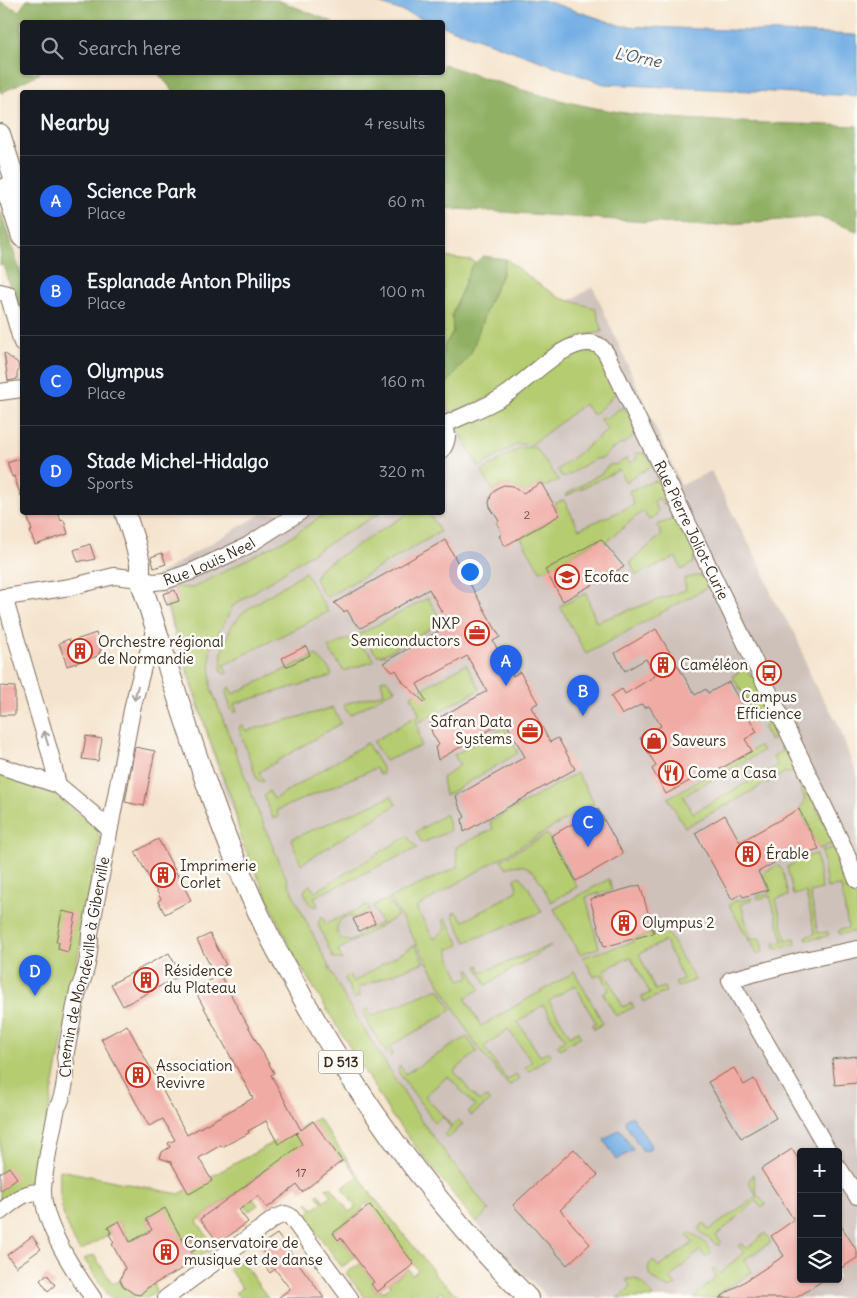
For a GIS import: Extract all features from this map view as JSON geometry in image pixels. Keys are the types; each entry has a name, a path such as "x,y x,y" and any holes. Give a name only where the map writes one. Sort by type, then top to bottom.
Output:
{"main road":[{"path":"0,134 20,196"},
{"path":"0,172 20,231"},
{"name":"D 513","path":"114,515 132,567 140,579 197,757 227,840 265,928 305,1003 369,1105 450,1212 528,1298"},
{"name":"D 513","path":"126,515 140,563 140,579"}],"street":[{"path":"0,292 8,294 20,336"},
{"name":"Rue Pierre Joliot-Curie","path":"445,423 503,397 557,354 569,347 589,343 601,347 606,353 844,848 857,880"},
{"path":"0,392 20,389"},
{"path":"445,430 447,443 445,446"},
{"name":"Rue Louis Neel","path":"2,598 70,587 114,576 160,582 193,571 247,546 295,515"},
{"path":"2,598 50,753 58,785"},
{"name":"Chemin de Mondeville à Giberville","path":"92,1298 60,1246 47,1214 43,1192 50,1142 67,1065 65,1057 78,991 82,982 90,944 90,934 135,696 156,630"},
{"path":"0,766 58,785 94,815 110,825"},
{"path":"827,1148 730,980 804,960 857,949"},
{"path":"842,1173 857,1196"},
{"path":"0,1212 26,1194 43,1192"},
{"path":"166,1298 275,1218 285,1214 290,1216 350,1298"}],"shaded area":[{"path":"593,287 681,485 711,471 762,568 773,599 796,635 813,682 839,725 852,764 857,771 857,1298 548,1298 485,1234 418,1144 287,933 227,798 155,576 260,515 445,515 445,374"}],"green space":[{"path":"27,0 277,0 328,20 20,20 20,75 36,75 1,93 0,2 19,11"},
{"path":"445,65 536,94 585,106 633,114 745,122 857,126 857,231 818,217 705,226 445,208 445,90 172,90 160,75 445,75"},
{"path":"0,210 20,271 20,319 3,265 0,265"},
{"path":"483,256 506,259 471,353 448,382 445,382 445,345 453,332 452,315 471,267"},
{"path":"445,257 471,260 476,263 471,267 452,315 453,332 445,345"},
{"path":"506,259 560,298 595,308 602,332 581,336 496,393 469,407 451,412 445,401 445,382 448,382 502,274"},
{"path":"580,350 597,352 617,388 615,394 593,415 584,404 531,445 517,444 479,467 457,427 558,359"},
{"path":"623,408 628,412 632,421 634,428 633,437 612,449 603,458 595,459 563,478 557,470 608,430 600,419 602,417 607,418"},
{"path":"535,447 559,480 544,487 541,483 529,490 523,497 513,487 506,485 493,491 482,471 519,448"},
{"path":"635,454 646,454 652,465 626,483 619,470 565,495 602,473 609,465 618,464 627,458 630,463 637,459"},
{"path":"654,481 659,481 667,495 664,505 659,498 653,502 658,510 655,517 649,520 643,511 604,544 600,539 546,570 540,571 521,538 559,515 554,504 564,500 579,529 634,505 629,491"},
{"path":"323,515 377,515 306,557 233,606 210,649 211,688 260,816 297,903 345,999 422,1122 489,1210 476,1223 391,1115 293,954 241,840 233,802 216,759 167,605 178,601 175,587 192,588 292,536"},
{"path":"406,515 430,515 440,532 327,597 320,589 315,578 319,569"},
{"path":"673,519 678,520 695,553 693,563 682,570 676,557 636,575 630,562 662,535 657,525"},
{"path":"305,572 328,612 224,665 227,673 221,672 222,651 231,627 243,612"},
{"path":"705,576 710,586 586,654 560,606 586,593 596,622 686,590 684,579"},
{"path":"428,598 442,622 383,655 377,655 370,647 354,637"},
{"path":"349,638 370,653 375,661 344,671 328,648"},
{"path":"316,655 329,668 332,676 234,704 237,712 233,712 226,692 229,687 233,694"},
{"path":"466,664 480,689 420,722 418,711 411,695"},
{"path":"747,668 751,677 755,676 780,729 779,735 770,741 763,728 767,725 762,715 757,717 732,676"},
{"path":"386,679 395,689 350,715 344,704 384,693 381,680"},
{"path":"333,708 341,723 259,772 264,781 262,782 257,779 241,735 239,727 242,724 246,731"},
{"path":"416,716 421,746 385,761 373,742"},
{"path":"504,727 518,753 445,796 442,778 460,765 454,755"},
{"path":"367,743 381,766 383,774 380,775 376,768 277,810 278,818 273,818 264,796 269,791 274,799"},
{"path":"759,746 763,751 683,796 693,813 777,766 773,757 782,751 780,747 788,750 799,770 797,776 793,770 788,774 786,772 685,827 668,798"},
{"path":"577,773 594,803 417,907 434,939 446,929 443,920 446,919 460,945 449,949 449,954 460,980 470,977 468,969 470,969 480,989 465,998 481,1026 574,971 603,1023 594,1029 592,1025 596,1023 575,985 549,1001 570,1036 578,1031 581,1036 560,1049 557,1045 565,1039 543,1005 518,1022 540,1056 548,1051 551,1055 528,1072 525,1067 532,1062 508,1029 484,1047 507,1080 516,1074 519,1078 509,1086 475,1044 390,898 458,867 456,847 493,829 490,822"},
{"path":"0,774 53,793 95,827 100,838 38,1169 35,1176 0,1202"},
{"path":"800,788 807,788 834,843 819,849 799,809 804,799"},
{"path":"392,796 396,805 301,864 291,839"},
{"path":"446,815 450,831 422,843 416,832"},
{"path":"547,834 577,887 551,902 534,873 523,866 515,865 506,868 501,860"},
{"path":"407,836 417,848 314,897 318,906 312,906 309,902 304,892 310,885 315,892"},
{"path":"835,847 852,881 857,903 857,931 839,934 839,930 848,928 841,886 827,888 822,851"},
{"path":"816,854 822,889 810,892 818,933 828,932 828,936 807,940 806,936 815,934 806,892 793,895 787,867 799,858"},
{"path":"778,865 783,871 788,896 776,899 786,940 795,938 796,944 775,949 774,944 783,941 770,896 758,899 757,896 772,892 762,874"},
{"path":"520,876 542,912 466,942 453,913 456,912 464,921 517,891 515,879"},
{"path":"609,879 612,890 586,897 599,948 580,954 554,909"},
{"path":"752,898 753,900 741,904 751,940 760,938 763,952 757,954 729,905 735,901"},
{"path":"388,899 398,916 338,950 342,960 333,958 318,924 322,916 326,924 368,905 370,910 356,917 345,917 338,924 337,932 341,939 345,941 354,940 367,929 381,923 373,906"},
{"path":"666,930 695,980 677,987 675,983 683,979 665,941 639,954 655,990 664,987 666,992 644,1002 642,997 650,993 631,957 604,970 623,1007 631,1003 634,1007 616,1016 603,994 609,990 602,974 594,977 583,957 633,942 633,939"},
{"path":"415,945 424,962 358,988 360,997 354,998 345,979 349,974 353,982"},
{"path":"552,945 486,985 477,966 479,965 482,972"},
{"path":"439,988 452,1010 389,1047 393,1054 390,1056 368,1024 364,1012 367,1008 372,1016"},
{"path":"467,1037 477,1052 454,1071 479,1102 487,1097 490,1101 471,1116 468,1113 475,1106 448,1076 425,1096 452,1126 459,1120 463,1124 448,1138 444,1135 451,1128 443,1117 435,1123 398,1069 400,1065 405,1074"},
{"path":"318,1118 372,1195 435,1275 460,1298 446,1298 442,1292 433,1298 365,1298 346,1273 360,1264 374,1282 371,1285 377,1292 381,1289 383,1292 391,1286 389,1283 408,1269 412,1275 418,1270 368,1203 362,1207 363,1210 333,1233 338,1240 341,1238 355,1257 342,1267 305,1217 312,1209 308,1202 314,1209 322,1202 317,1195 319,1194 324,1201 331,1195 327,1187 332,1188 349,1212 356,1207 342,1188 358,1176 345,1159 342,1161 325,1139 277,1171 273,1165 244,1186 258,1205 249,1211 235,1193 197,1221 215,1248 195,1259 191,1252 199,1247 194,1238 168,1251 165,1209 146,1219 152,1230 133,1240 141,1254 138,1256 119,1221 108,1227 111,1233 80,1251 69,1232 61,1202 60,1170 179,1194"},
{"path":"753,1174 757,1195 766,1204 762,1208 756,1201 716,1236 722,1243 720,1245 715,1244 699,1230 700,1228 703,1223 709,1230 757,1196 749,1181"},
{"path":"690,1233 708,1246 711,1252 706,1257 700,1250 670,1278 676,1285 670,1288 663,1286 650,1275 649,1265 653,1260 659,1267 693,1243 687,1235"},
{"path":"765,1233 771,1242 744,1260 752,1272 719,1293 721,1298 693,1298 716,1277 711,1270 714,1268 720,1274 744,1252 738,1246 741,1244 747,1249"},
{"path":"94,1255 113,1284 120,1280 128,1290 140,1295 154,1282 156,1292 148,1298 110,1298 84,1259"},
{"path":"241,1260 268,1298 241,1298 235,1293 242,1288 229,1269"},
{"path":"626,1279 635,1279 640,1282 653,1298 617,1298 631,1288"}],"water":[{"name":"L'Orne","path":"370,0 543,0 622,26 857,35 857,96 604,84 445,27 445,20 427,20"},
{"path":"633,1117 651,1146 649,1150 642,1150 625,1123 626,1119"},
{"path":"620,1129 633,1150 617,1160 604,1140"}],"building":[{"path":"4,353 18,363 17,379 8,381"},
{"path":"20,459 20,493 14,476 12,477 7,463"},
{"path":"541,483 560,515 505,546 499,536 502,534 497,523 499,521 490,507 491,495 497,488 504,485 513,486 523,493"},
{"path":"27,515 59,515 61,521 64,520 68,534 35,545 30,531 32,531"},
{"path":"601,539 624,567 563,601 545,570"},
{"path":"445,540 500,637 493,641 513,676 520,672 538,703 531,707 550,742 558,738 575,769 464,832 462,819 465,817 456,796 525,757 505,721 438,760 435,747 439,745 432,733 430,723 487,691 467,656 417,684 426,701 424,702 403,682 396,670 393,672 383,663 449,625 429,589 361,628 354,622 347,610 344,612 334,603"},
{"path":"90,544 95,559 78,562 74,550"},
{"path":"162,553 166,564 154,568 151,557"},
{"path":"175,590 179,601 167,605 163,594"},
{"path":"656,629 695,695 706,689 708,693 729,682 757,732 745,739 752,751 706,777 704,773 666,794 652,769 656,766 640,738 661,726 649,706 644,708 642,704 622,715 611,696 622,689 625,694 655,676 646,659 625,671 615,653"},
{"name":"Orchestre régional de Normandie","path":"96,633 101,649 98,656 67,666 59,643 69,639 70,642"},
{"path":"306,646 310,655 286,667 282,658"},
{"path":"0,686 15,687 15,715 0,715"},
{"path":"86,736 102,739 98,761 82,759"},
{"path":"135,747 155,751 144,806 125,802"},
{"path":"598,809 623,854 576,881 551,836"},
{"name":"Érable","path":"799,809 819,849 795,856 793,852 758,872 768,890 743,897 741,894 732,899 695,833 725,815 740,842"},
{"name":"Imprimerie Corlet","path":"158,839 191,900 165,914 158,901 161,899 135,852"},
{"name":"Olympus 2","path":"640,885 654,933 604,947 590,899"},
{"path":"62,911 76,914 68,952 58,949 59,942 56,942"},
{"path":"370,912 375,923 359,931 353,919"},
{"path":"210,934 226,965 213,971 197,940"},
{"name":"Résidence du Plateau","path":"169,953 181,975 123,1006 111,984"},
{"name":"Association Revivre","path":"220,975 274,1073 271,1075 301,1130 313,1121 342,1161 302,1192 297,1185 267,1208 258,1196 239,1210 248,1222 219,1243 200,1219 302,1144 296,1134 298,1132 278,1144 266,1121 248,1131 249,1133 222,1147 221,1145 199,1158 212,1181 189,1194 171,1162 160,1158 162,1152 170,1147 168,1143 175,1140 163,1119 149,1126 101,1039 127,1025 187,1135 253,1098 194,989"},
{"path":"857,1056 857,1083 835,1085 832,1059"},
{"path":"734,1068 744,1085 754,1079 776,1118 741,1138 708,1082"},
{"path":"574,1149 598,1175 560,1210 590,1244 567,1265 513,1205"},
{"path":"792,1149 797,1157 797,1283 819,1283 796,1298 719,1298 784,1256 771,1236 794,1220 761,1169"},
{"path":"9,1167 17,1178 0,1191 0,1173"},
{"path":"370,1205 414,1264 377,1292 371,1284 374,1282 341,1238 338,1240 333,1233"},
{"name":"Conservatoire de musique et de danse","path":"165,1208 184,1243 194,1237 199,1248 191,1252 195,1259 186,1264 187,1266 147,1288 140,1295 134,1294 123,1286 120,1280 125,1268 112,1244 114,1243 109,1234 111,1233 108,1227 119,1221 130,1242 152,1230 146,1219"},
{"path":"842,1227 857,1251 857,1258 842,1267"},
{"path":"277,1234 324,1298 278,1298 290,1289 275,1269 270,1273 261,1261 267,1257 259,1246"},
{"path":"32,1236 41,1249 16,1267 7,1255"},
{"path":"47,1274 55,1285 48,1291 40,1280"}],"place":[{"name":"Ecofac","path":"567,577"},
{"name":"NXP Semiconductors","path":"477,633"},
{"name":"Orchestre régional de Normandie","path":"80,651"},
{"name":"Caméléon","path":"663,665"},
{"name":"Campus Efficience","path":"769,673"},
{"name":"Science Park","path":"506,686"},
{"name":"Esplanade Anton Philips","path":"583,716"},
{"name":"Safran Data Systems","path":"530,731"},
{"name":"Saveurs","path":"654,741"},
{"name":"Come a Casa","path":"671,773"},
{"name":"Olympus","path":"588,847"},
{"name":"Érable","path":"748,854"},
{"name":"Imprimerie Corlet","path":"163,875"},
{"name":"Olympus 2","path":"624,923"},
{"name":"Résidence du Plateau","path":"146,980"},
{"name":"Stade Michel-Hidalgo","path":"35,996"},
{"name":"Association Revivre","path":"138,1075"},
{"name":"Conservatoire de musique et de danse","path":"166,1252"}]}
